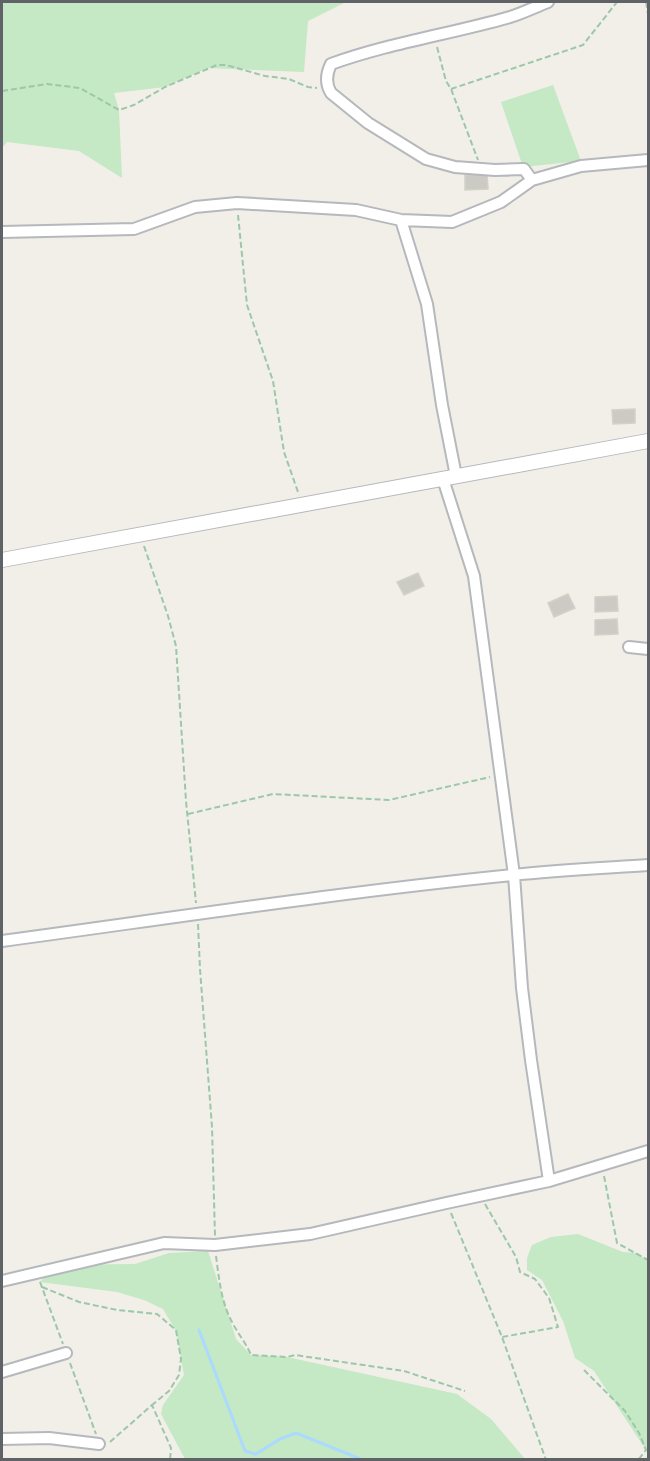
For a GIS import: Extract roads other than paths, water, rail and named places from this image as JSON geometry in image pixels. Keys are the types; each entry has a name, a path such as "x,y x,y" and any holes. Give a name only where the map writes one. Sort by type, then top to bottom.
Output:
{"street":[{"path":"532,180 524,169 454,167 426,159 368,123 331,93 326,79 331,64 376,50 511,16 548,2"},
{"path":"2,232 134,229 195,207 237,203 356,210 401,220 452,222 501,202 532,180 581,166 648,160"},
{"path":"401,220 427,304 450,477 474,576 514,874 522,988 549,1181"},
{"path":"2,560 648,441"},
{"path":"629,647 648,649"},
{"path":"2,941 329,896 514,874 648,865"},
{"path":"2,1281 164,1244 215,1245 310,1234 549,1181 648,1151"},
{"path":"2,1372 66,1353"},
{"path":"2,1439 49,1438 99,1444"}],"waterway":[{"path":"199,1330 245,1451 256,1454 280,1439 296,1433 363,1460"}]}
